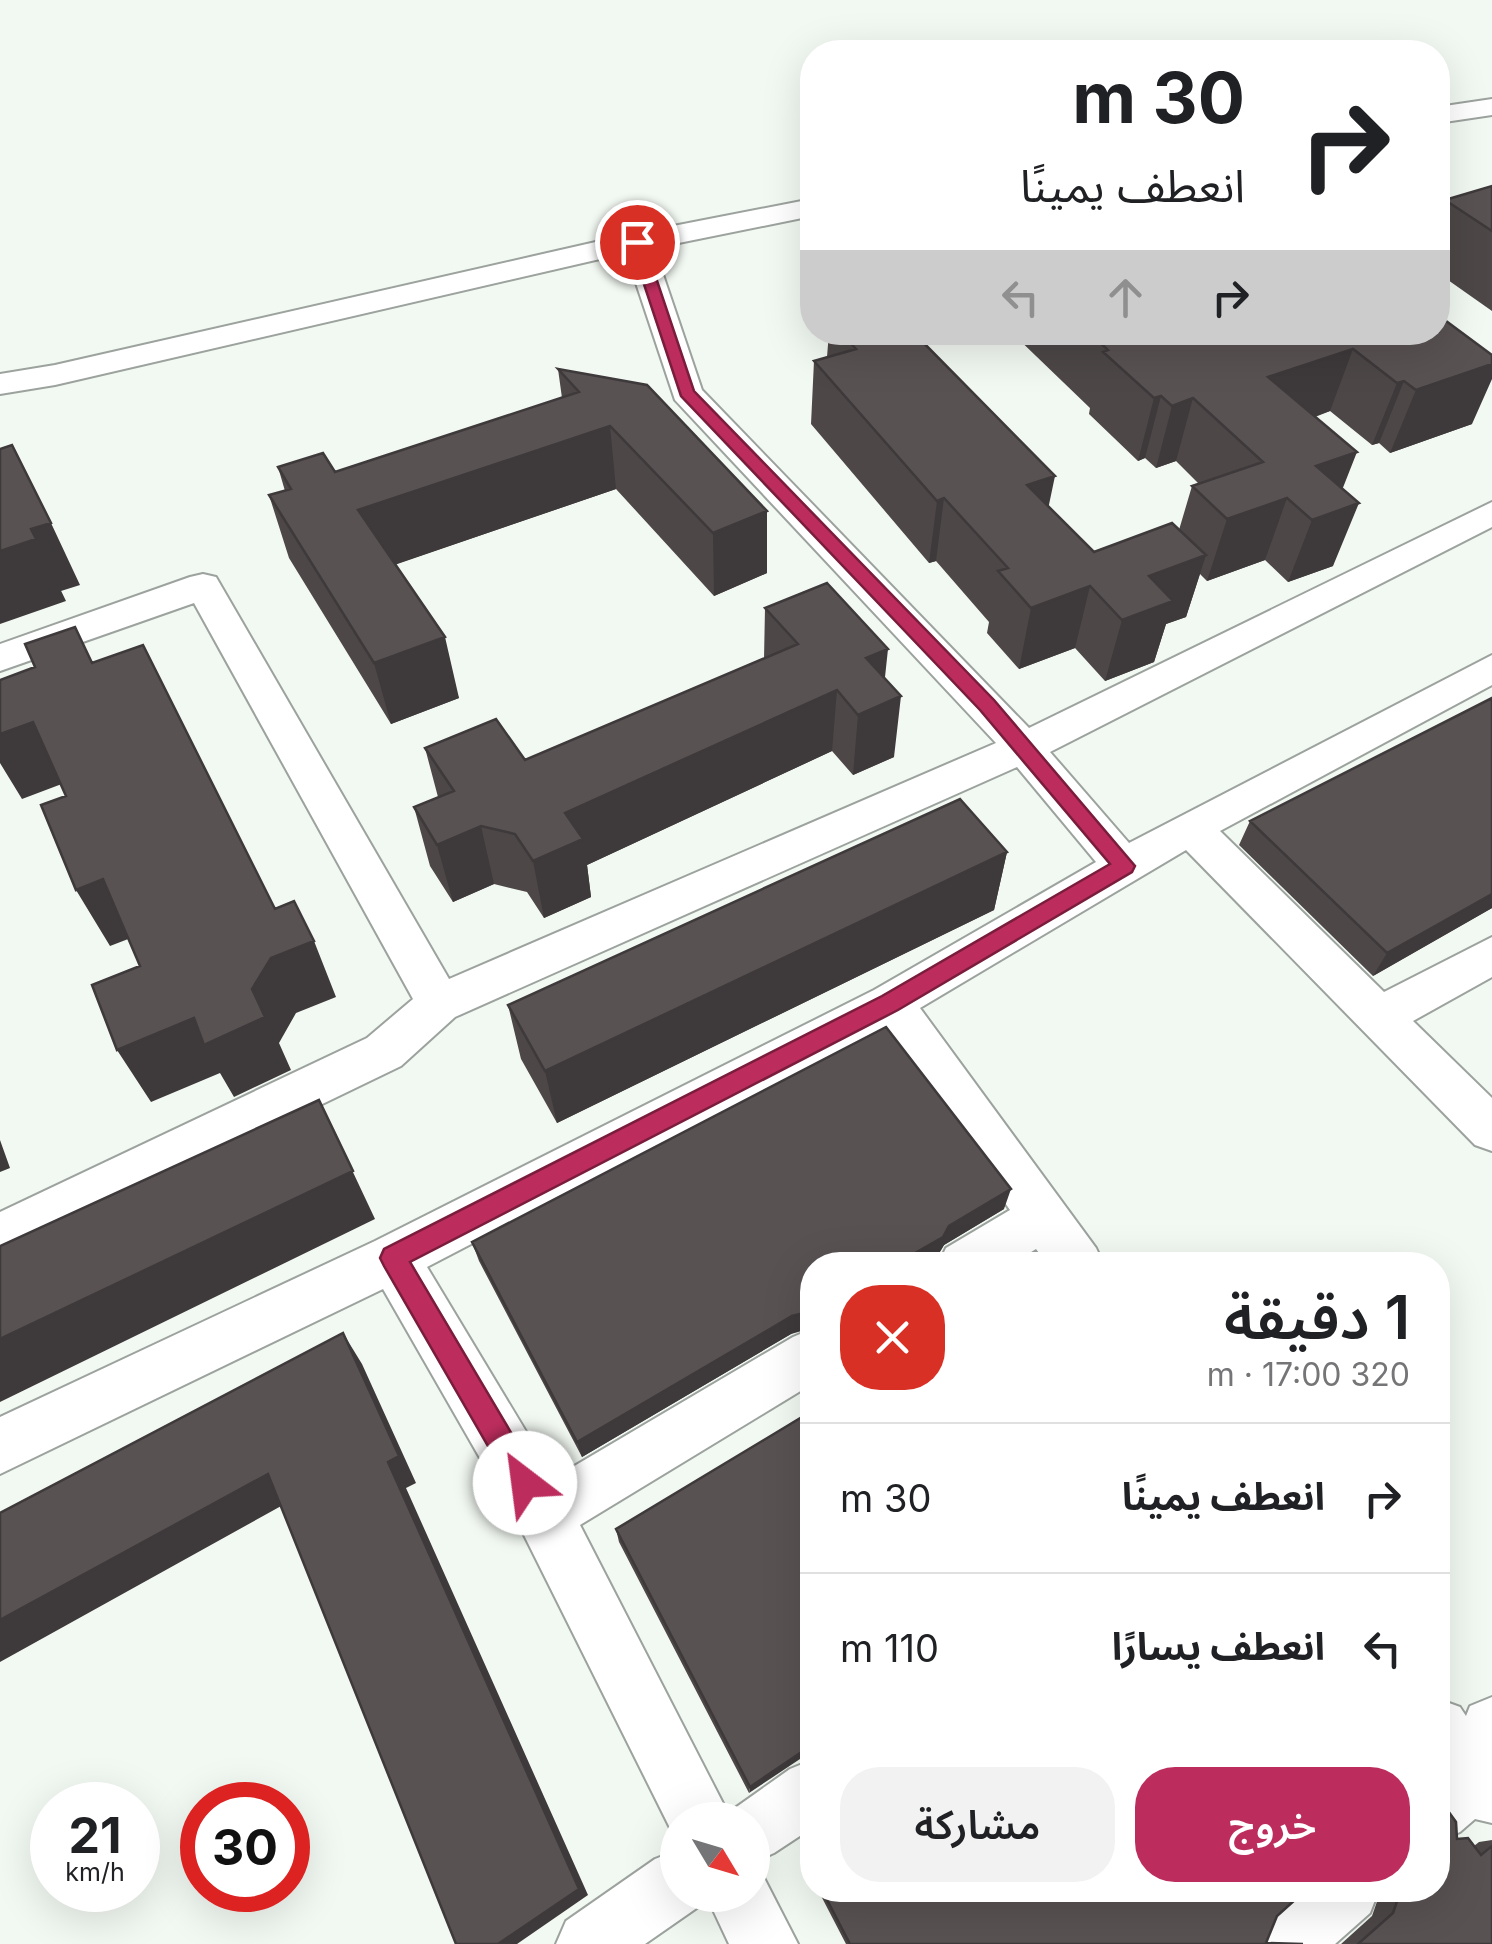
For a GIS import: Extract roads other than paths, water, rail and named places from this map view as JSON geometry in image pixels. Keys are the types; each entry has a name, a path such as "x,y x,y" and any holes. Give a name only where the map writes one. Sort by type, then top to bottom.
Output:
{"street":[{"path":"1450,113 1492,107"},
{"path":"0,384 637,242 800,210"},
{"path":"637,242 687,393 1023,748 1124,866"},
{"path":"0,1237 384,1052 439,1004 1023,748 1492,513"},
{"path":"0,658 203,586 439,1004"},
{"path":"0,1446 393,1258 890,1003 1190,828 1492,668"},
{"path":"1190,828 1492,1130"},
{"path":"1380,1017 1492,955"},
{"path":"890,1003 1068,1252"},
{"path":"986,1252 1042,1218"},
{"path":"393,1258 544,1515 690,1802"},
{"path":"544,1515 800,1362"},
{"path":"1450,1746 1474,1779"},
{"path":"770,1819 800,1799"},
{"path":"589,1944 660,1895"},
{"path":"1286,1944 1333,1902"},
{"path":"747,1912 765,1944"}]}
